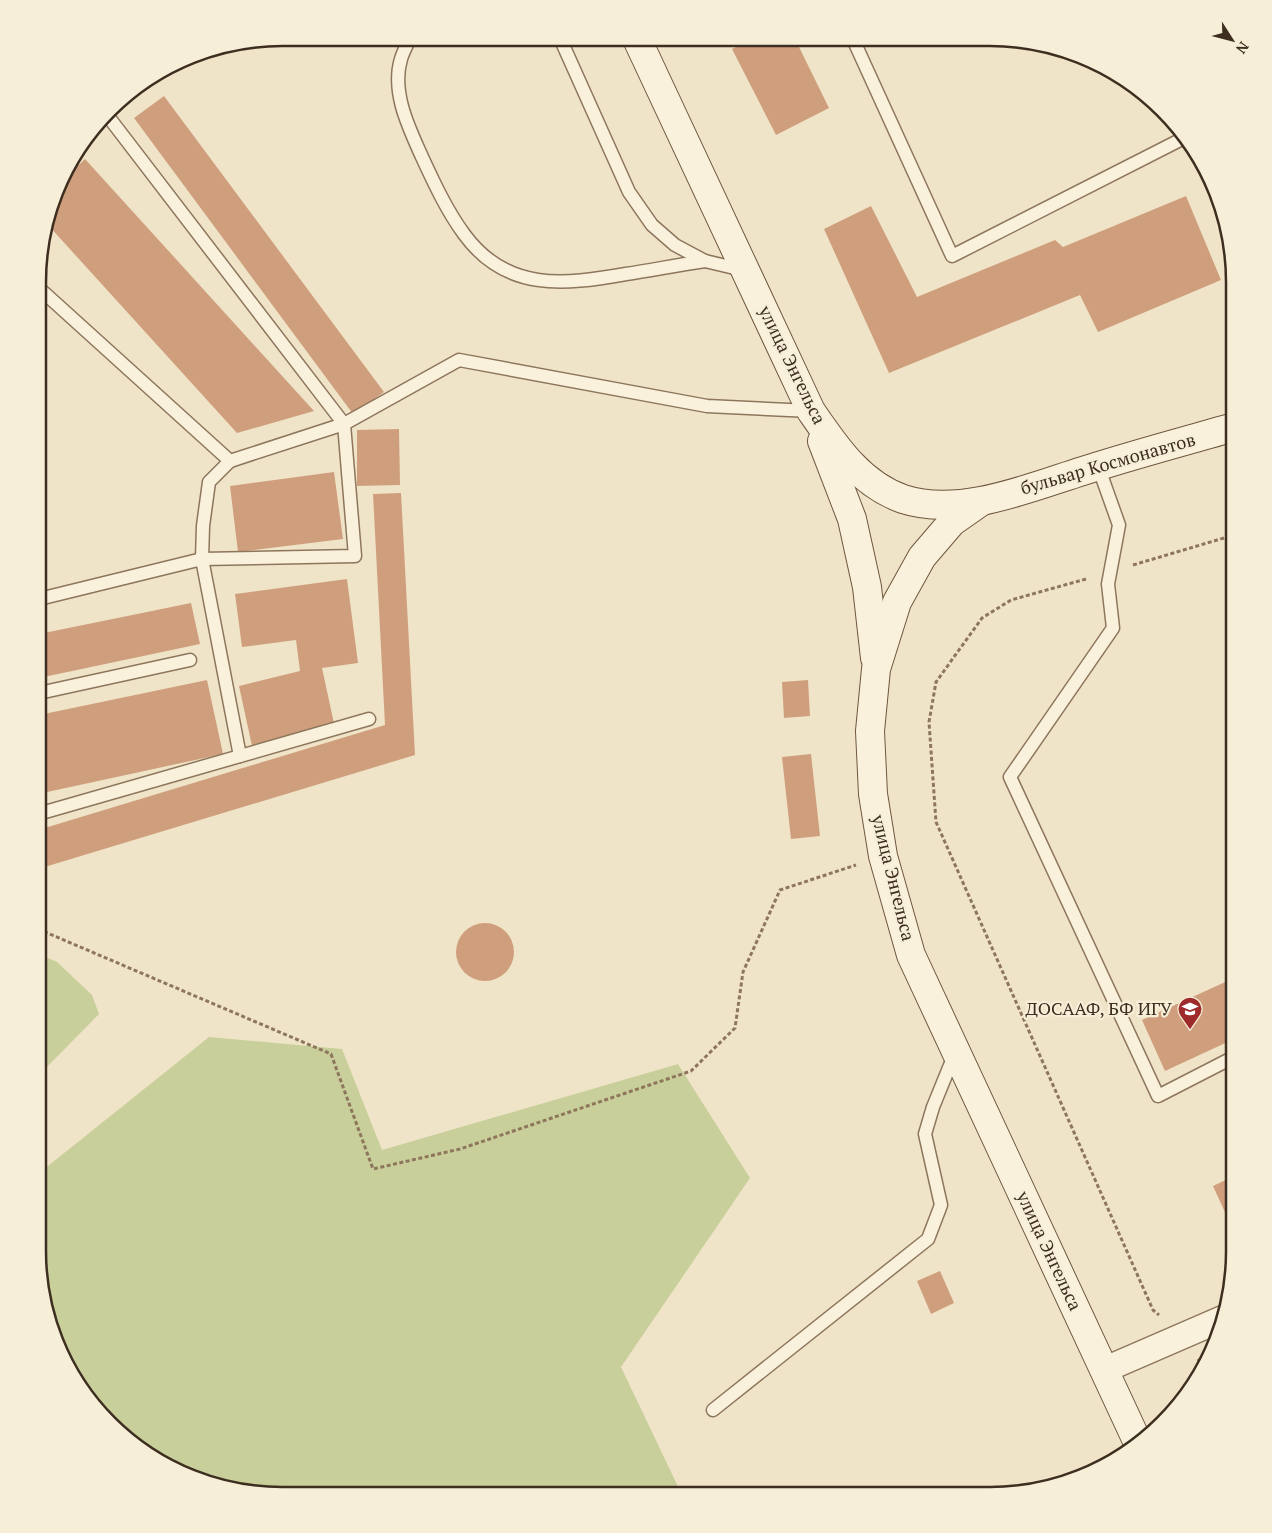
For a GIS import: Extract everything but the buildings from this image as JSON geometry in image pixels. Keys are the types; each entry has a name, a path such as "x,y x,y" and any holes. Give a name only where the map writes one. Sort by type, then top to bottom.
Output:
{"street":[{"name":"улица Энгельса","path":"641,46 811,411 839,452 866,478 903,498 936,504 982,501"},
{"path":"811,411 852,519 867,587 876,669"},
{"name":"бульвар Космонавтов","path":"982,501 1098,466 1226,434"},
{"name":"улица Энгельса","path":"982,501 952,522 922,556 897,602 876,669 870,731 873,794 883,856 912,955 1135,1436"},
{"path":"1104,1370 1215,1322"}],"lane":[{"path":"406,46 400,59 399,89 408,124 439,193 464,235 487,259 515,275 553,282 577,282 705,261"},
{"path":"564,46 629,192 652,225 676,245 705,261 746,270"},
{"path":"856,46 952,256 1178,141"},
{"path":"46,597 202,559 355,556 344,424 111,120"},
{"path":"46,294 230,461"},
{"path":"240,756 202,559 203,526 209,482 230,461 344,424 459,360 707,406 811,411"},
{"path":"1098,466 1119,525 1108,584 1112,628 1010,777 1158,1096 1226,1062"},
{"path":"46,691 190,660"},
{"path":"46,812 369,719"},
{"path":"713,1410 928,1239 941,1205 925,1134 933,1106 956,1050"}],"path":[{"path":"46,932 330,1054 373,1169 460,1149 691,1071 735,1028 743,972 780,890 883,856"}],"green space":[{"path":"46,957 57,962 92,995 99,1014 46,1068"},
{"path":"209,1037 342,1049 382,1150 678,1064 750,1178 621,1367 678,1487 282,1487 251,1485 221,1479 192,1469 164,1455 115,1418 86,1382 64,1341 54,1312 48,1282 46,1168"}],"place":[{"name":"ДОСААФ, БФ ИГУ","path":"1190,1030"}]}
